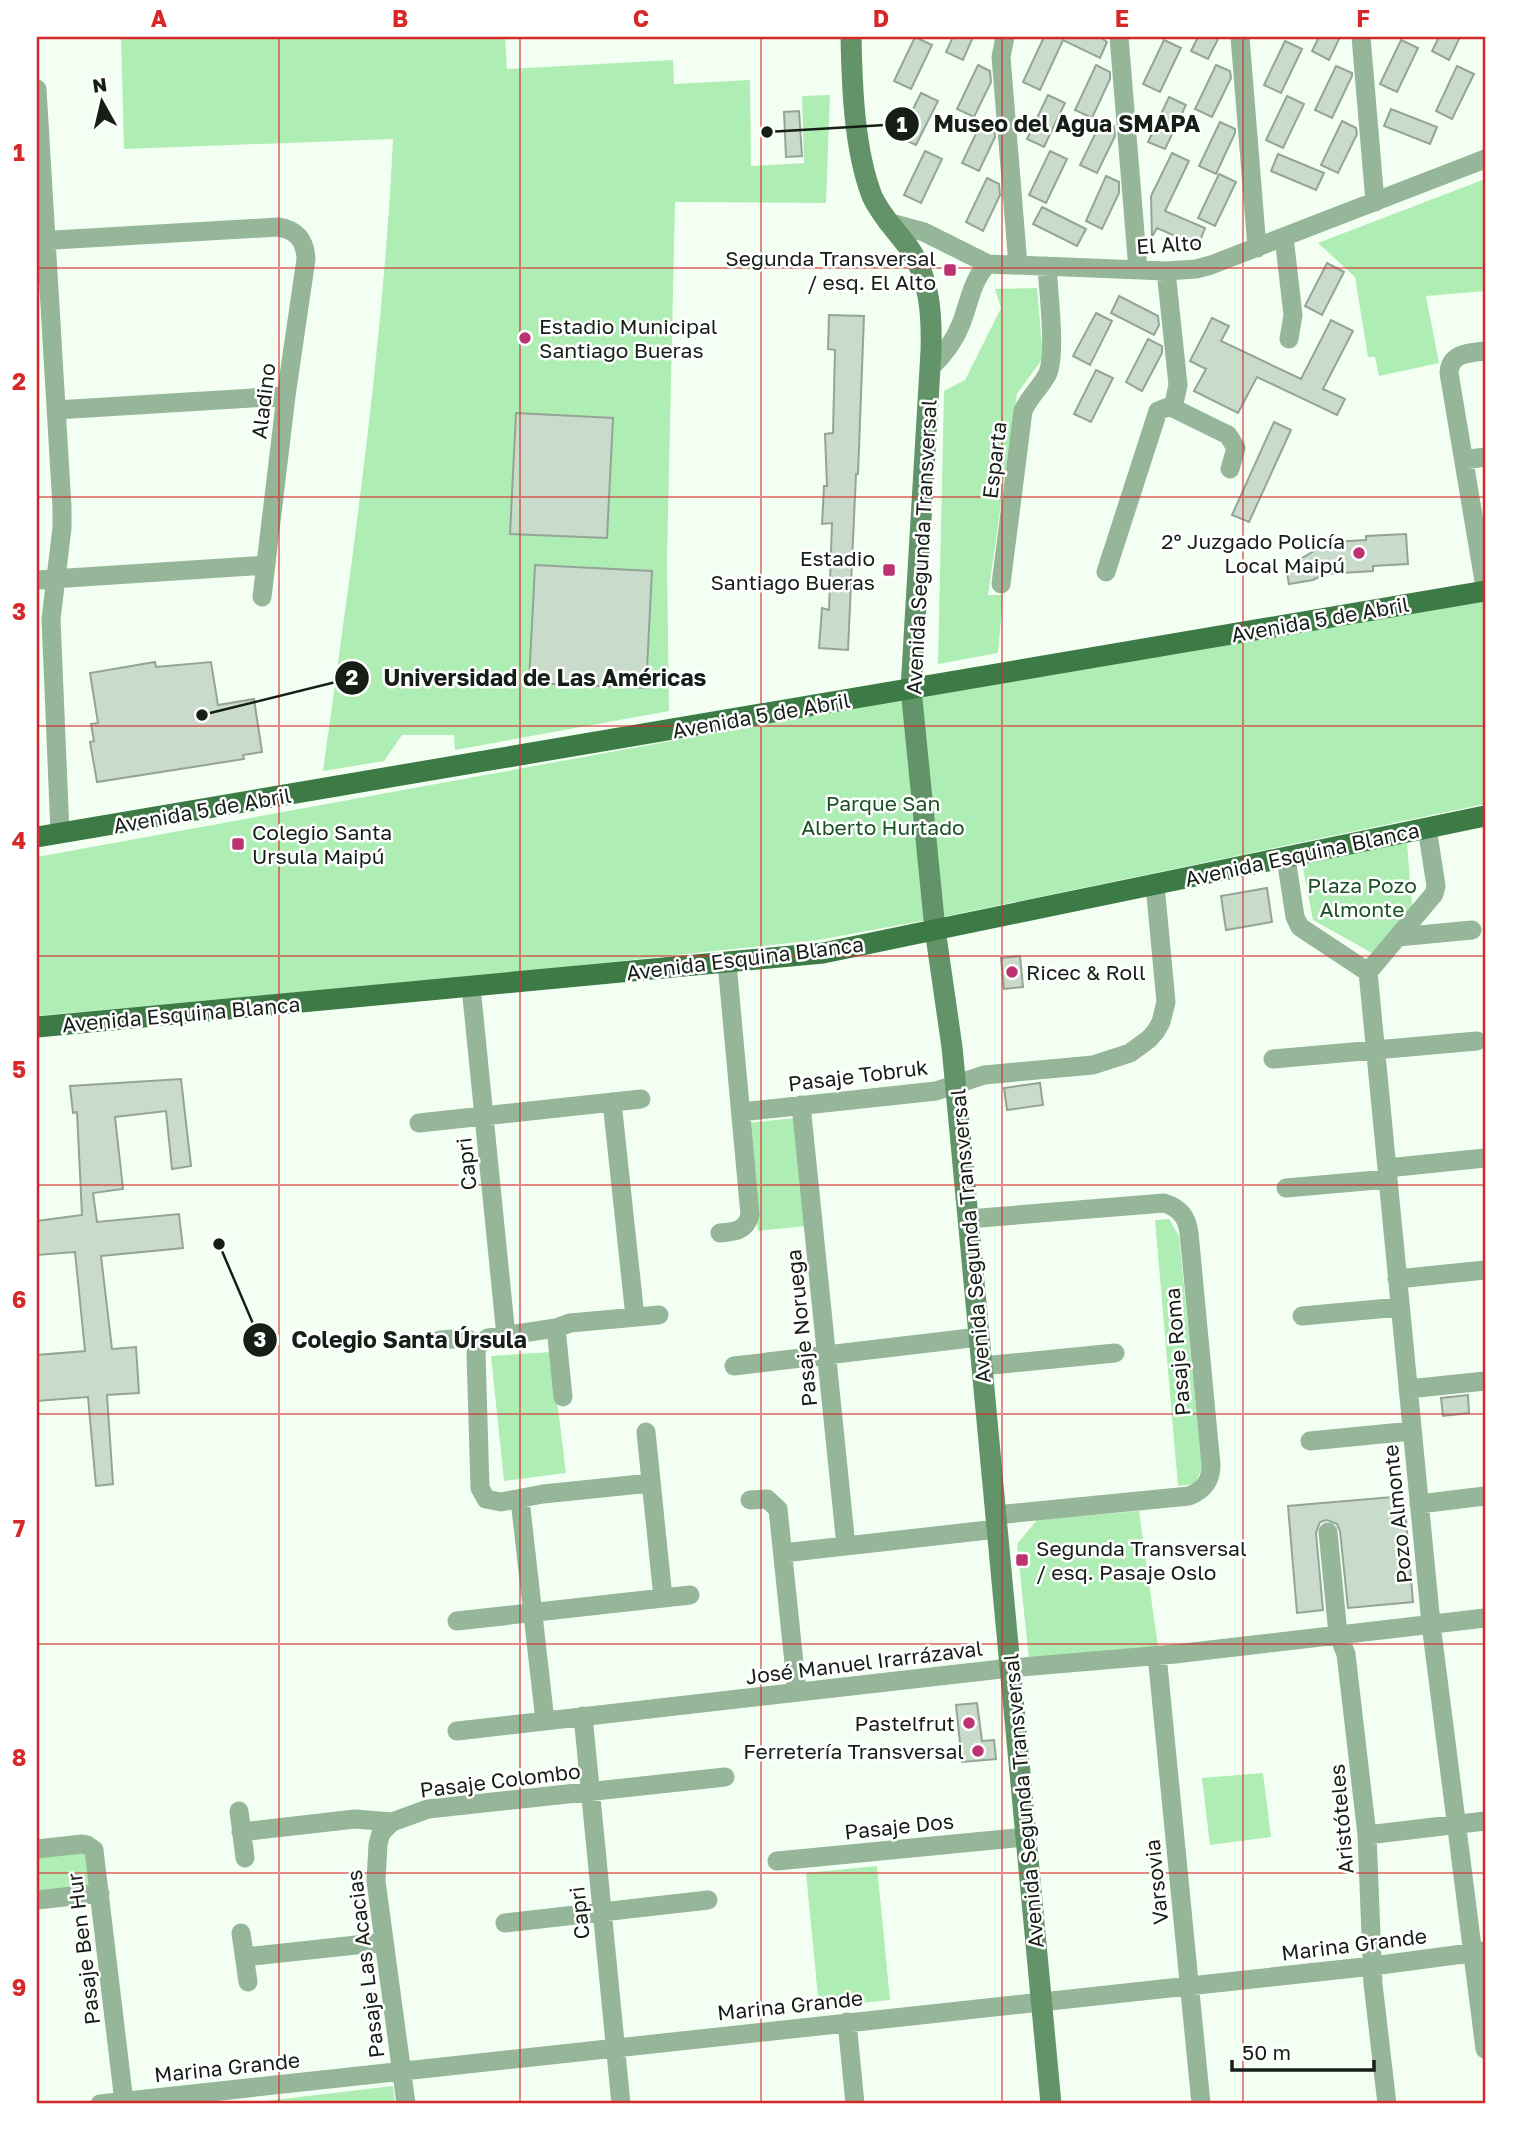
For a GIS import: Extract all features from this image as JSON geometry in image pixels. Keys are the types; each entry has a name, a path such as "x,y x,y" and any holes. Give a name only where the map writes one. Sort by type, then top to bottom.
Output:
{"main road":[{"name":"Avenida Segunda Transversal","path":"851,37 855,106 864,165 873,197 887,222 916,258 927,288 931,333 930,368 911,690 935,929 956,1082 1051,2104"},
{"name":"Avenida 5 de Abril","path":"37,837 911,690 1485,589"},
{"name":"Avenida Esquina Blanca","path":"37,1027 823,953 1485,816"}],"street":[{"path":"1004,37 1001,57 1018,265"},
{"path":"1119,37 1138,270"},
{"path":"1240,37 1256,248"},
{"path":"1361,37 1375,202"},
{"path":"37,89 41,241 56,410 62,528 47,579 51,619 45,692 60,834"},
{"name":"El Alto","path":"887,222 924,232 988,264 1166,271 1203,267 1485,159"},
{"name":"Aladino","path":"41,241 278,227 293,231 299,236 306,250 262,597"},
{"path":"1284,237 1293,315 1289,339"},
{"name":"Avenida Segunda Transversal","path":"930,368 951,344 977,278 988,264"},
{"name":"Esparta","path":"1001,584 1023,411 1028,399 1047,374 1051,359 1046,266"},
{"path":"1166,271 1178,385 1173,408"},
{"path":"1485,351 1457,356 1452,361 1449,373 1485,589"},
{"path":"56,410 286,396"},
{"path":"1106,572 1155,416 1163,408 1173,408 1231,438 1236,448 1230,469"},
{"path":"1464,460 1485,457"},
{"path":"47,579 266,565"},
{"path":"1286,858 1295,917 1300,927 1368,972 1435,890 1427,828"},
{"name":"Pasaje Tobruk","path":"741,1112 936,1091 956,1082 984,1075 1093,1065 1130,1053 1149,1039 1161,1022 1166,1002 1155,885"},
{"path":"1398,937 1472,930"},
{"path":"720,1233 740,1230 746,1226 750,1215 727,963"},
{"name":"Pozo Almonte","path":"1368,972 1431,1624 1457,1825 1479,1952 1485,2049"},
{"name":"Capri","path":"471,987 506,1336"},
{"path":"1273,1059 1477,1041"},
{"path":"419,1123 641,1099"},
{"path":"612,1102 635,1317"},
{"name":"Pasaje Noruega","path":"801,1105 846,1546"},
{"path":"1286,1188 1485,1158"},
{"name":"Pasaje Roma","path":"968,1219 1164,1202 1185,1217 1189,1233 1211,1465 1208,1481 1197,1493 1182,1497 997,1522"},
{"path":"1397,1279 1485,1270"},
{"path":"1301,1316 1400,1307"},
{"path":"651,1483 543,1494 520,1500 490,1501 480,1488 476,1357 478,1345 485,1340 556,1328 570,1323 659,1315"},
{"path":"556,1328 564,1397"},
{"path":"734,1366 979,1337"},
{"path":"440,1340 466,1338 478,1345"},
{"path":"982,1366 1115,1353"},
{"path":"1408,1389 1485,1381"},
{"path":"1310,1441 1412,1431"},
{"path":"646,1432 663,1598"},
{"path":"1419,1504 1485,1496"},
{"path":"750,1500 767,1499 775,1505 779,1514 797,1692"},
{"path":"520,1500 545,1721"},
{"path":"783,1553 846,1546 997,1522"},
{"name":"Aristóteles","path":"1328,1532 1338,1634 1346,1654 1367,1835 1373,1966 1387,2104"},
{"path":"457,1621 690,1595"},
{"name":"José Manuel Irarrázaval","path":"457,1731 1010,1668 1157,1655 1485,1618"},
{"name":"Varsovia","path":"1157,1655 1201,2104"},
{"name":"Capri","path":"583,1717 621,2104"},
{"name":"Pasaje Colombo","path":"241,1832 355,1819 391,1822 428,1809 725,1777"},
{"path":"239,1811 244,1858"},
{"path":"1367,1835 1485,1821"},
{"name":"Pasaje Las Acacias","path":"391,1822 381,1833 376,1855 376,1881 405,2104"},
{"name":"Pasaje Dos","path":"777,1861 1026,1837"},
{"name":"Pasaje Ben Hur","path":"37,1849 82,1844 91,1846 95,1854 124,2102"},
{"path":"37,1900 100,1893"},
{"path":"505,1923 708,1900"},
{"path":"241,1933 248,1982"},
{"path":"245,1957 384,1942"},
{"name":"Marina Grande","path":"100,2104 253,2096 401,2070 1373,1966 1479,1952"},
{"path":"847,2022 855,2104"}],"green space":[{"name":"Estadio Municipal Santiago Bueras","path":"121,37 505,37 507,69 673,60 674,84 750,80 751,166 804,163 802,96 830,95 826,203 675,202 667,560 669,711 455,750 454,735 402,735 384,761 323,771 374,376 393,139 124,149"},
{"path":"1485,179 1485,291 1426,296 1439,363 1379,376 1375,357 1368,357 1355,277 1318,243"},
{"path":"1037,288 1043,358 1017,394 988,595 1003,595 998,653 938,664 944,391 965,380 1001,308 995,289"},
{"name":"Parque San Alberto Hurtado","path":"1485,598 1485,804 933,919 818,940 488,975 37,1016 37,857 917,696"},
{"name":"Plaza Pozo Almonte","path":"1407,843 1412,906 1372,953 1313,920 1302,863"},
{"path":"795,1118 806,1226 758,1231 747,1123"},
{"path":"1169,1219 1179,1236 1202,1467 1195,1484 1178,1486 1155,1220"},
{"path":"551,1352 566,1473 504,1481 491,1356"},
{"path":"1139,1511 1158,1647 1029,1660 1017,1544 1037,1520"},
{"path":"1263,1773 1271,1837 1210,1845 1202,1778"},
{"path":"90,1852 94,1885 37,1896 37,1853"},
{"path":"877,1866 890,2000 819,2007 806,1873"},
{"path":"393,2086 395,2104 265,2104 265,2101"}],"building":[{"path":"915,37 932,45 911,89 894,81"},
{"path":"953,37 973,37 963,60 946,52"},
{"path":"1044,37 1100,37 1107,42 1100,58 1063,40 1040,90 1023,82"},
{"path":"1198,37 1219,37 1208,59 1191,51"},
{"path":"1319,37 1340,37 1329,60 1312,51"},
{"path":"1439,37 1460,37 1449,60 1432,51"},
{"path":"1164,40 1181,48 1160,92 1143,84"},
{"path":"1401,40 1418,48 1397,92 1380,84"},
{"path":"1285,41 1302,49 1281,93 1264,85"},
{"path":"978,65 990,71 991,82 974,117 957,109"},
{"path":"1096,65 1110,72 1110,79 1092,118 1075,110"},
{"path":"1216,65 1230,71 1231,78 1212,117 1195,109"},
{"path":"1336,66 1352,73 1352,76 1332,118 1315,110"},
{"path":"1457,66 1474,74 1452,119 1436,111"},
{"path":"921,93 938,101 916,145 899,137"},
{"path":"1048,95 1065,103 1044,147 1027,139"},
{"path":"1287,96 1304,104 1283,148 1266,140"},
{"path":"1169,97 1186,105 1165,149 1148,142"},
{"path":"1391,109 1437,127 1430,144 1384,126"},
{"path":"799,111 802,156 786,157 784,112"},
{"path":"983,119 994,124 995,137 979,171 962,163"},
{"path":"1102,120 1114,126 1115,136 1097,173 1080,165"},
{"path":"1342,121 1356,128 1357,134 1338,173 1321,165"},
{"path":"1220,122 1235,129 1235,133 1216,174 1199,166"},
{"path":"925,151 942,159 921,203 904,195"},
{"path":"1050,151 1067,159 1046,203 1029,195"},
{"path":"1172,153 1189,161 1165,211 1205,228 1198,246 1157,228 1152,237 1151,196"},
{"path":"1278,154 1324,173 1316,190 1271,171"},
{"path":"1219,174 1236,182 1215,226 1198,218"},
{"path":"1106,176 1119,182 1119,193 1102,229 1086,221"},
{"path":"987,178 999,184 1000,195 983,231 966,222"},
{"path":"1042,207 1086,229 1077,246 1033,224"},
{"path":"1327,263 1344,272 1322,315 1305,306"},
{"path":"1119,296 1158,316 1159,325 1154,335 1111,313"},
{"path":"1096,313 1112,321 1090,365 1073,356"},
{"path":"829,315 864,316 848,650 819,648 822,608 829,610 832,523 822,524 824,486 827,486 825,434 833,433 835,350 828,349"},
{"path":"1212,318 1229,326 1221,341 1301,379 1331,320 1353,331 1323,389 1345,399 1337,415 1257,377 1238,413 1194,391 1206,369 1190,361"},
{"path":"1148,339 1162,346 1162,353 1142,391 1126,382"},
{"path":"1096,370 1113,378 1091,422 1074,414"},
{"path":"516,413 613,418 607,538 510,534"},
{"path":"1274,422 1291,430 1249,522 1232,515"},
{"name":"2° Juzgado Policía Local Maipú","path":"1406,534 1408,564 1373,566 1373,571 1325,574 1313,580 1289,584 1286,567 1330,542 1366,540 1366,536"},
{"path":"535,565 652,571 646,688 529,683"},
{"path":"155,662 156,667 211,662 218,705 254,699 262,752 243,755 244,759 97,782 90,742 94,741 91,724 98,723 90,673"},
{"path":"1267,888 1272,922 1226,930 1221,896"},
{"name":"Ricec & Roll","path":"1020,956 1023,987 1004,989 1001,958"},
{"path":"181,1079 191,1166 172,1169 166,1111 115,1117 123,1189 93,1193 97,1222 179,1214 183,1248 101,1256 112,1349 136,1347 139,1393 107,1395 113,1484 96,1486 88,1397 37,1401 37,1355 85,1351 75,1252 37,1255 37,1221 82,1215 77,1112 73,1113 70,1086"},
{"path":"1040,1083 1043,1105 1007,1110 1004,1088"},
{"path":"1468,1395 1469,1413 1443,1416 1441,1398"},
{"path":"1404,1496 1413,1602 1348,1608 1340,1531 1337,1524 1327,1520 1320,1522 1316,1533 1323,1610 1297,1613 1288,1506"},
{"path":"977,1703 982,1741 994,1740 996,1759 962,1762 956,1705"}],"place":[{"name":"Museo del Agua SMAPA","path":"767,132"},
{"name":"Segunda Transversal / esq. El Alto","path":"950,270"},
{"name":"Estadio Municipal Santiago Bueras","path":"525,338"},
{"name":"2° Juzgado Policía Local Maipú","path":"1359,553"},
{"name":"Estadio Santiago Bueras","path":"889,570"},
{"name":"Universidad de Las Américas","path":"202,715"},
{"name":"Colegio Santa Ursula Maipú","path":"238,844"},
{"name":"Ricec & Roll","path":"1012,972"},
{"name":"Colegio Santa Úrsula","path":"219,1244"},
{"name":"Segunda Transversal / esq. Pasaje Oslo","path":"1022,1560"},
{"name":"Pastelfrut","path":"969,1723"},
{"name":"Ferretería Transversal","path":"978,1751"}]}
